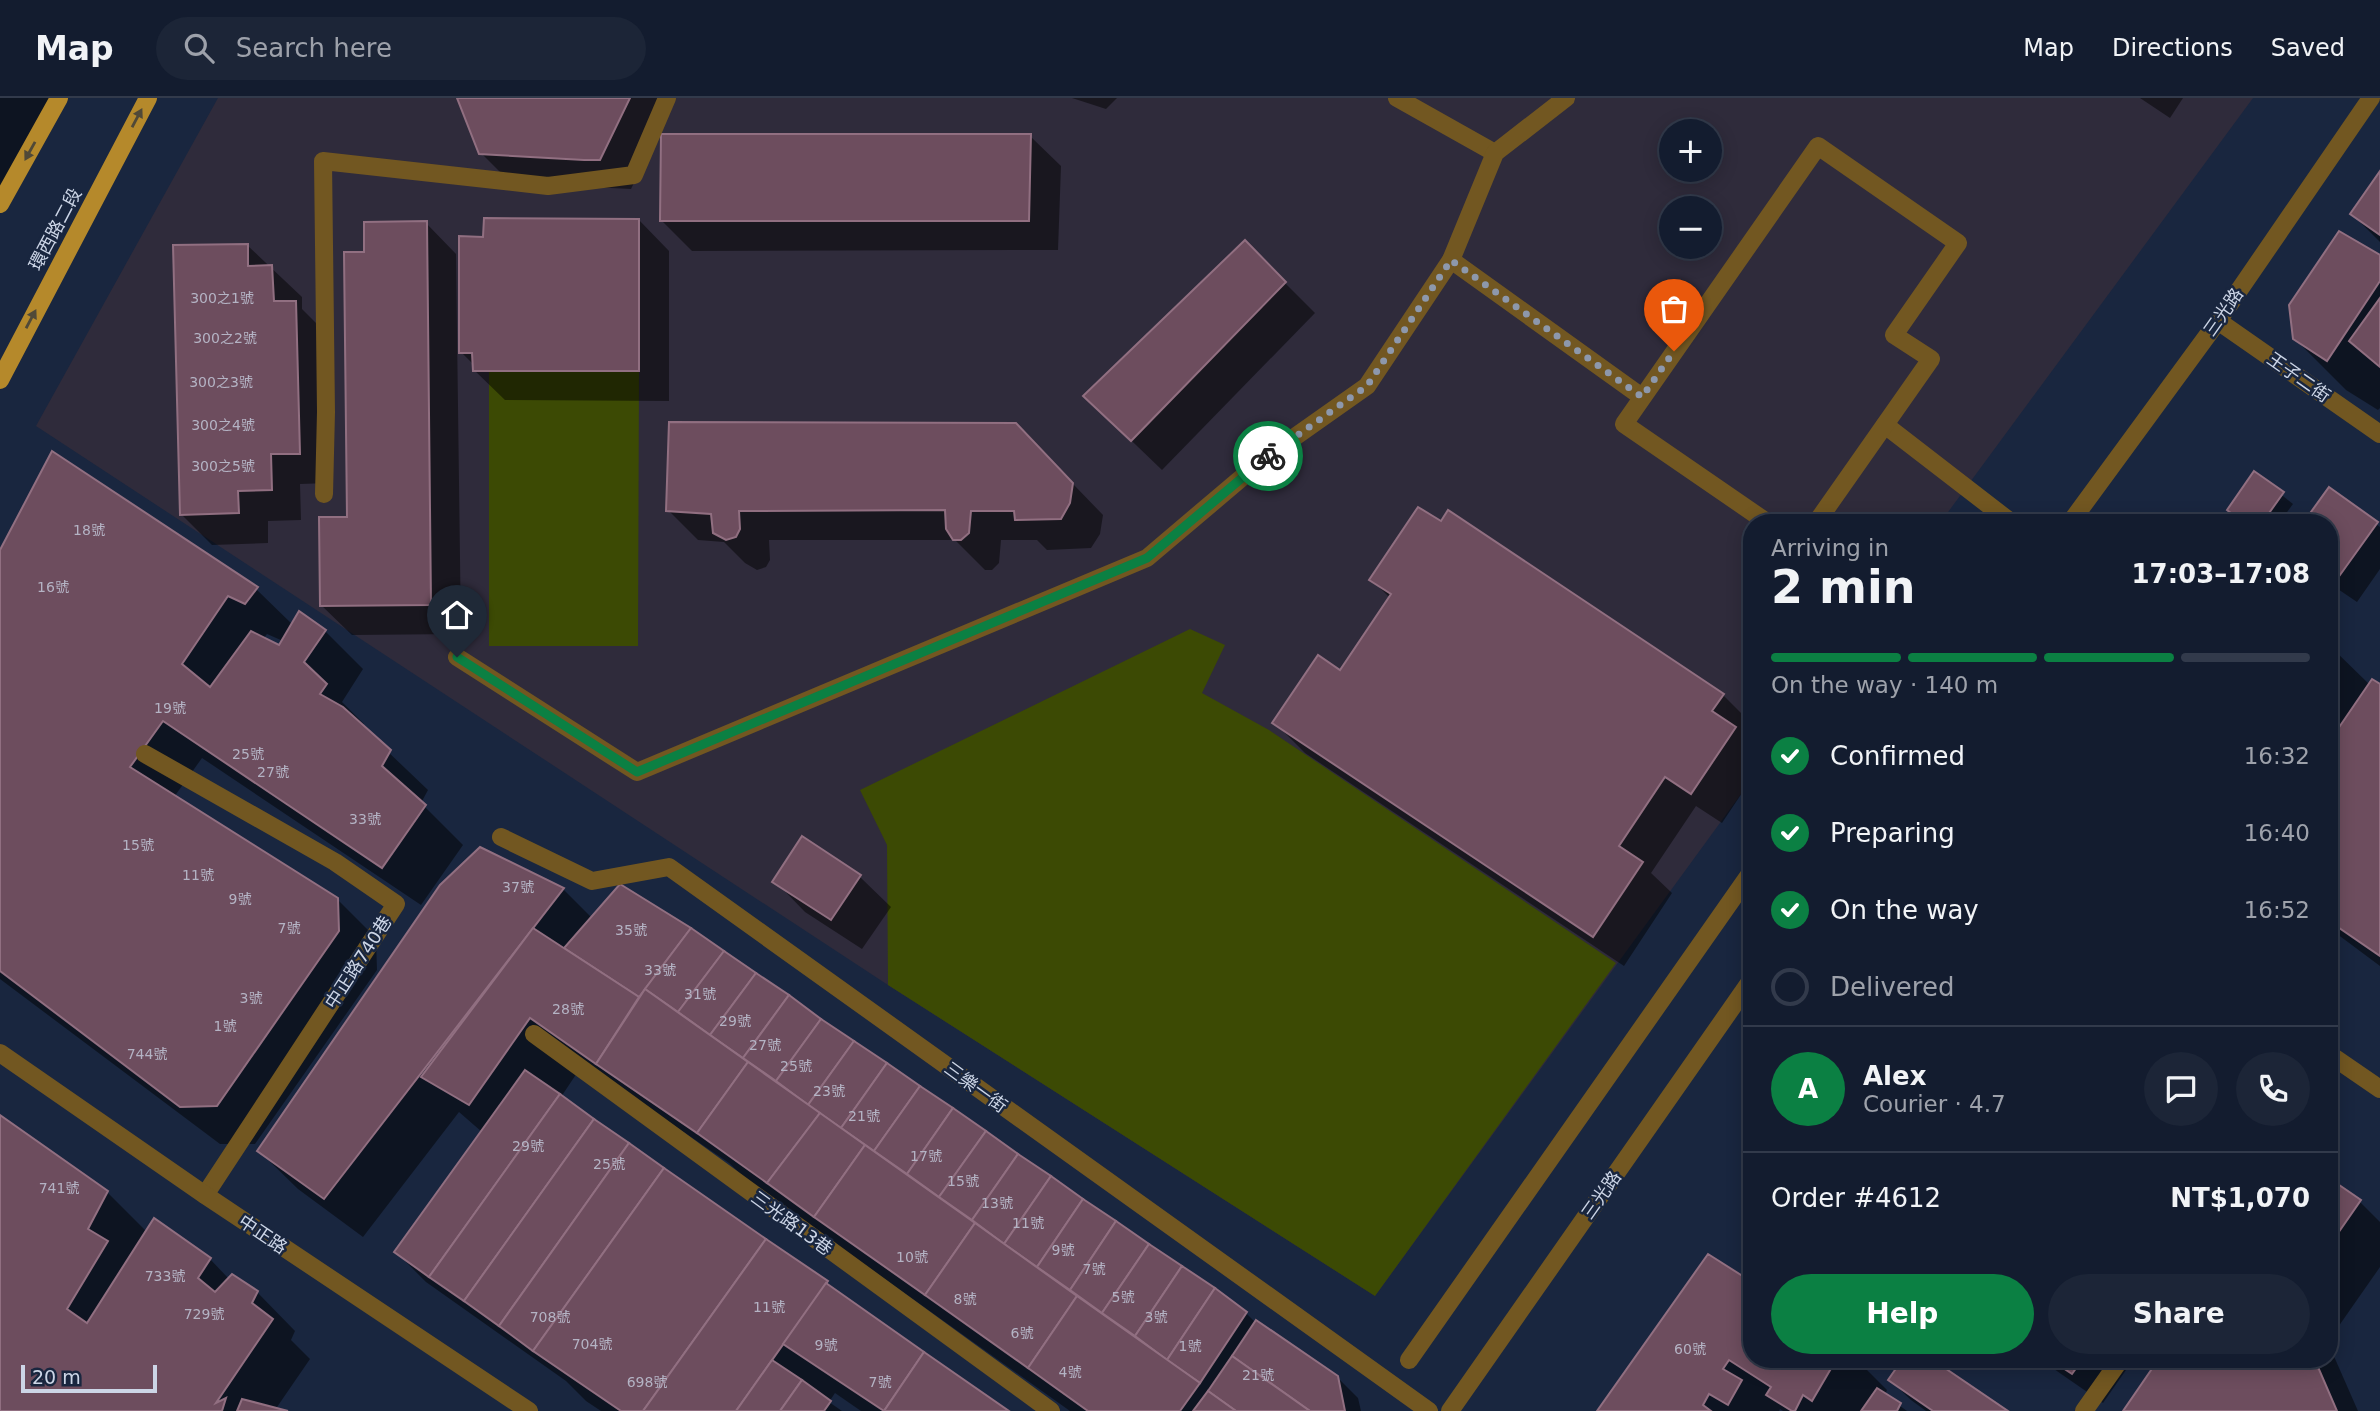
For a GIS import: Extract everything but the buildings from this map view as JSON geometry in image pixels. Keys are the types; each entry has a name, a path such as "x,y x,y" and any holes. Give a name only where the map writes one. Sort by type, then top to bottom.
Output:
{"main road":[{"path":"0,204 59,98"},
{"name":"環西路二段","path":"0,380 148,98"}],"street":[{"path":"324,494 326,412 323,160 548,186 634,175 667,98"},
{"path":"1396,98 1495,153"},
{"path":"457,657 637,772 1147,558 1265,458 1367,386 1451,260 1495,153 1566,98"},
{"name":"三光路","path":"2077,514 2218,321 2371,98"},
{"path":"1755,514 1624,424 1818,146 1958,243 1894,335 1931,359 1822,514"},
{"path":"1451,260 1642,397"},
{"name":"王子二街","path":"2218,321 2380,434"},
{"path":"1885,425 2000,514"},
{"name":"中正路740巷","path":"145,754 335,862 396,904 205,1195"},
{"name":"三樂一街","path":"501,837 592,881 669,867 1429,1411"},
{"path":"1409,1360 1743,884"},
{"name":"三光路","path":"1450,1411 1743,992"},
{"name":"三光路13巷","path":"534,1034 1051,1411"},
{"name":"中正路","path":"0,1053 205,1195 529,1411"},
{"path":"2338,1063 2380,1089"},
{"path":"2084,1411 2114,1368"}],"shaded area":[{"path":"218,98 2253,98 1947,514 1743,514 1743,791 1375,1296 888,985 36,426"}],"green space":[{"path":"489,371 639,371 638,646 489,646"},
{"path":"1190,629 1225,645 1202,693 1269,730 1616,963 1375,1296 888,985 887,845 860,790"}],"way so far":[{"path":"1268,456 1367,386 1451,260 1642,397 1674,351"}],"route":[{"path":"457,657 637,772 1147,558 1268,456"}]}
